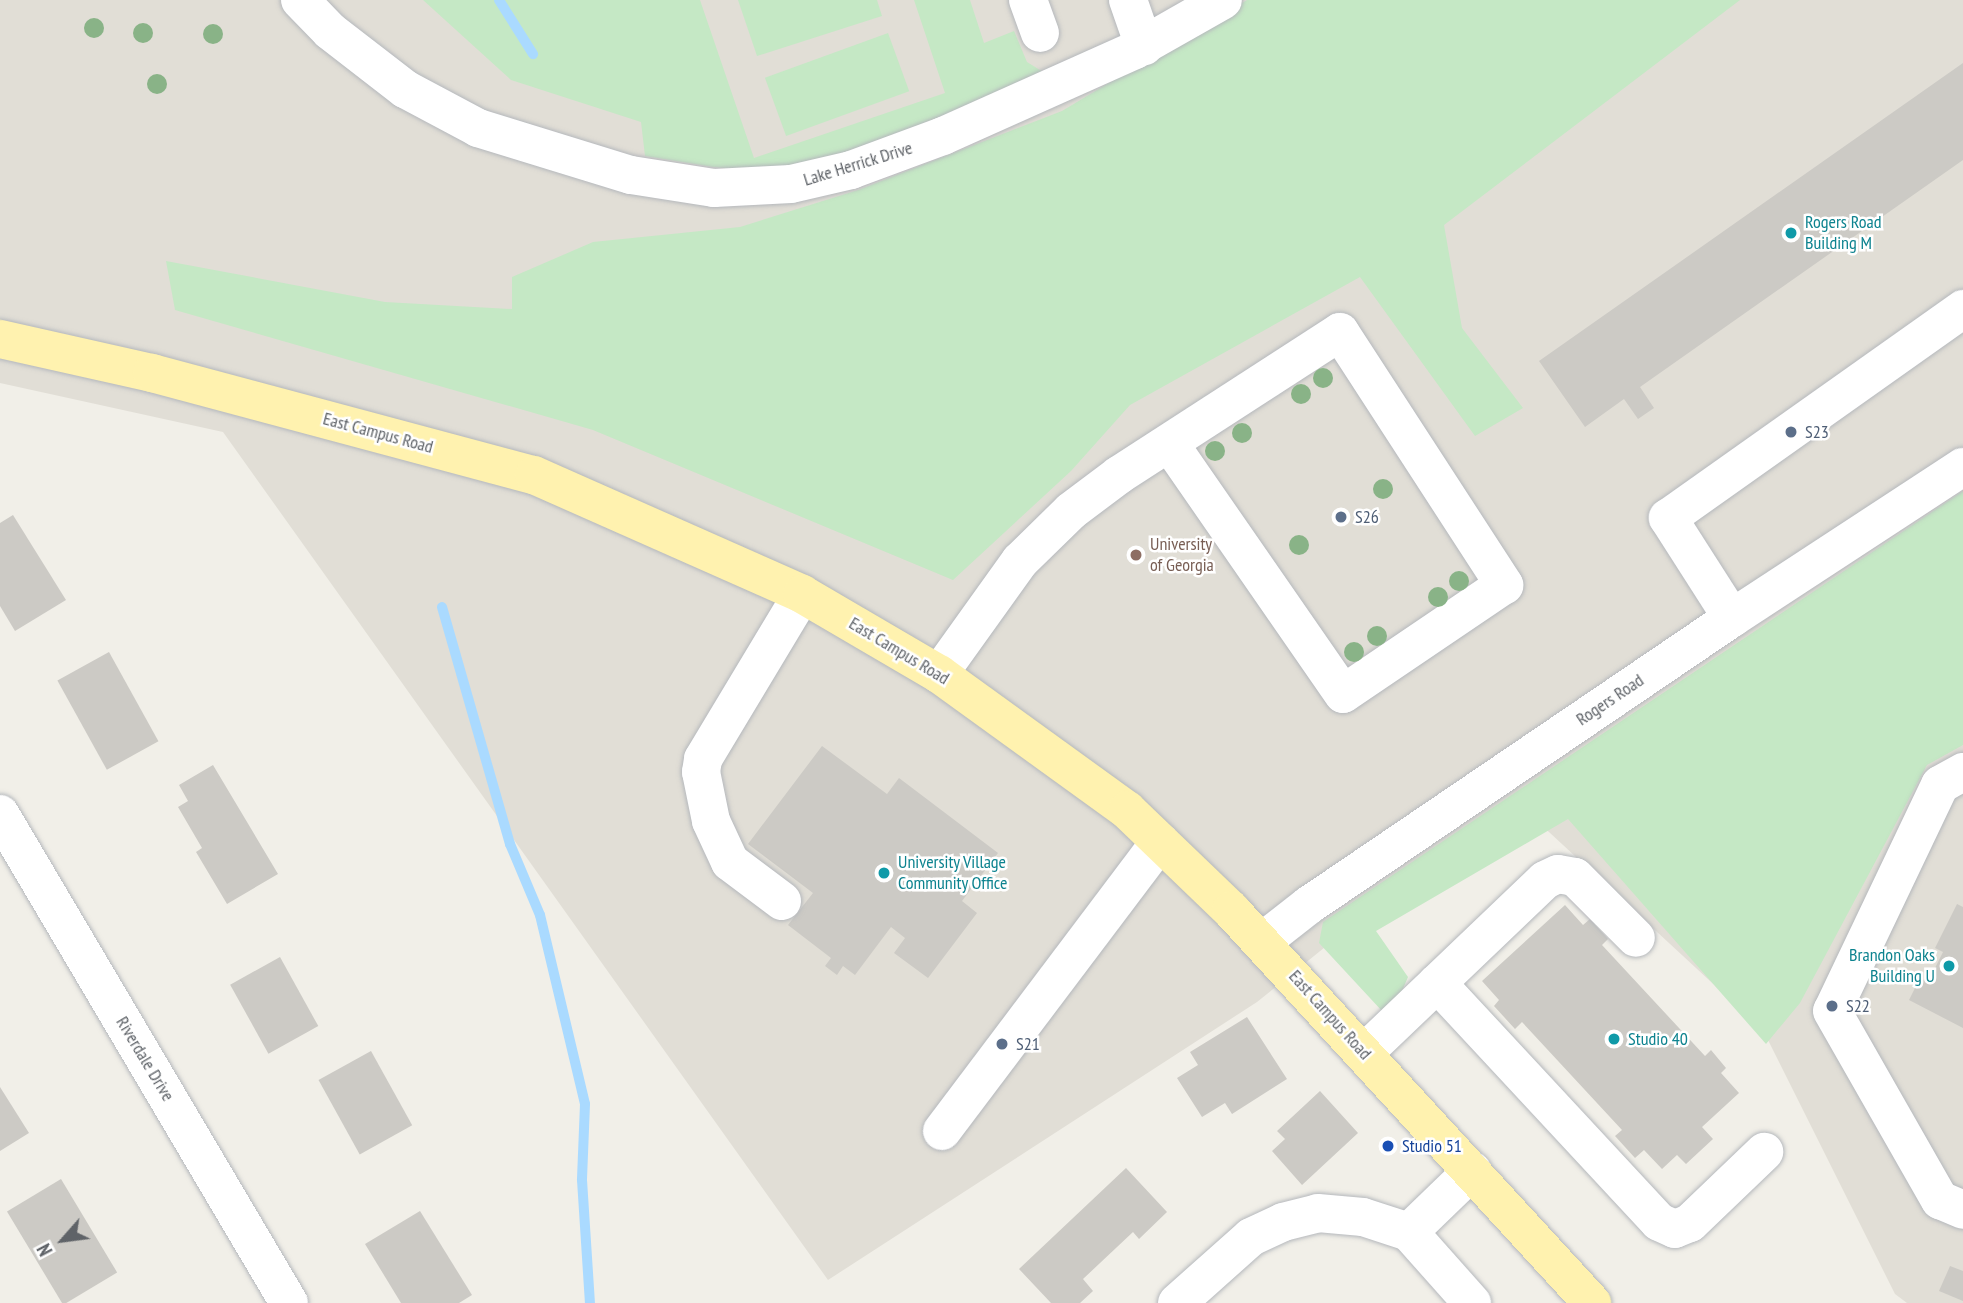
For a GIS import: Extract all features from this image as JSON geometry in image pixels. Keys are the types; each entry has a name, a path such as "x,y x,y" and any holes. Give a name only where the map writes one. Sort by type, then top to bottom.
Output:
{"main road":[{"name":"East Campus Road","path":"0,339 152,373 534,475 802,594 939,674 1127,810 1263,941 1592,1303"}],"street":[{"name":"Lake Herrick Drive","path":"300,0 330,30 405,89 478,128 631,175 714,188 791,184 851,170 943,136 1144,46 1223,0"},
{"path":"1128,0 1144,46"},
{"path":"1731,618 1668,518 1963,309"},
{"path":"939,674 1043,535 1109,482 1169,443 1340,332 1504,585 1342,694 1169,443"},
{"name":"Rogers Road","path":"1263,941 1309,905 1731,618 1963,467"},
{"path":"782,901 730,862 711,821 701,772 703,759 802,594"},
{"path":"1963,772 1940,785 1832,1011 1940,1200 1963,1210"},
{"name":"Riverdale Drive","path":"0,814 289,1303"},
{"path":"942,1131 1160,842"},
{"path":"1364,1053 1545,880 1558,874 1575,877 1636,938"},
{"path":"1437,983 1660,1222 1675,1229 1690,1223 1765,1152"},
{"path":"1409,1232 1472,1171"},
{"path":"1177,1303 1251,1237 1283,1222 1318,1213 1363,1217 1409,1232 1472,1303"}],"shaded area":[{"name":"University of Georgia","path":"0,0 1963,0 1963,1303 1907,1303 1895,1294 1763,1030 1536,820 1340,935 1257,1002 828,1280 223,432 0,383"}],"green space":[{"path":"423,0 700,0 754,158 945,93 914,0 970,0 984,43 1014,31 1027,62 1048,75 956,114 818,162 756,171 713,167 645,156 641,122 511,80"},
{"path":"738,0 877,0 882,16 757,56"},
{"path":"1247,0 1740,0 1444,225 1462,328 1523,408 1475,436 1360,277 1130,405 1071,471 953,580 593,430 175,310 166,261 385,302 512,309 512,277 593,242 740,227 858,190 1062,111"},
{"path":"888,33 909,91 786,136 765,78"},
{"path":"1963,491 1963,745 1927,765 1800,1003 1766,1044 1568,819 1376,931 1408,977 1399,998 1382,1011 1319,943 1323,922"}],"building":[{"name":"Rogers Road Building M","path":"1963,63 1963,160 1640,387 1654,408 1638,419 1624,399 1585,427 1539,361"},
{"path":"13,515 66,600 15,631 0,606 0,523"},
{"path":"109,652 158,741 107,770 57,681"},
{"name":"University Village Community Office","path":"822,746 887,794 899,778 998,853 962,901 977,913 928,978 894,953 905,938 891,927 855,975 843,966 837,975 825,966 831,958 788,925 813,893 748,844"},
{"path":"213,765 278,874 227,904 196,852 202,848 178,807 188,801 179,785"},
{"name":"Brandon Oaks Building U","path":"1957,904 1963,907 1963,1028 1909,1000 1920,978 1928,982 1943,952 1935,948"},
{"name":"Studio 40","path":"1565,905 1583,925 1590,919 1608,939 1602,945 1705,1056 1711,1050 1726,1068 1721,1073 1739,1093 1702,1127 1713,1139 1686,1164 1677,1155 1662,1169 1644,1150 1635,1158 1615,1136 1622,1130 1522,1022 1515,1029 1494,1006 1499,1000 1482,981"},
{"path":"280,957 318,1026 268,1054 230,985"},
{"path":"1247,1017 1287,1079 1232,1114 1225,1103 1202,1117 1177,1078 1198,1065 1190,1052"},
{"path":"371,1051 412,1125 360,1154 319,1080"},
{"path":"0,1087 29,1133 0,1151"},
{"path":"1320,1091 1358,1133 1302,1185 1272,1151 1285,1139 1277,1131"},
{"path":"1126,1168 1167,1212 1139,1239 1133,1232 1083,1279 1093,1291 1080,1303 1051,1303 1019,1269"},
{"path":"61,1179 117,1272 62,1303 7,1211"},
{"path":"420,1211 472,1295 459,1303 401,1303 365,1244"},
{"path":"1950,1266 1963,1271 1963,1301 1939,1291"}],"waterway":[{"path":"499,0 533,54"},
{"path":"442,607 510,844 540,915 585,1104 582,1180 590,1303"}],"place":[{"name":"Rogers Road Building M","path":"1791,233"},
{"name":"S23","path":"1791,432"},
{"name":"S26","path":"1341,517"},
{"name":"University of Georgia","path":"1136,555"},
{"name":"University Village Community Office","path":"884,873"},
{"name":"Brandon Oaks Building U","path":"1949,966"},
{"name":"S22","path":"1832,1006"},
{"name":"Studio 40","path":"1614,1039"},
{"name":"S21","path":"1002,1044"},
{"name":"Studio 51","path":"1388,1146"}]}
